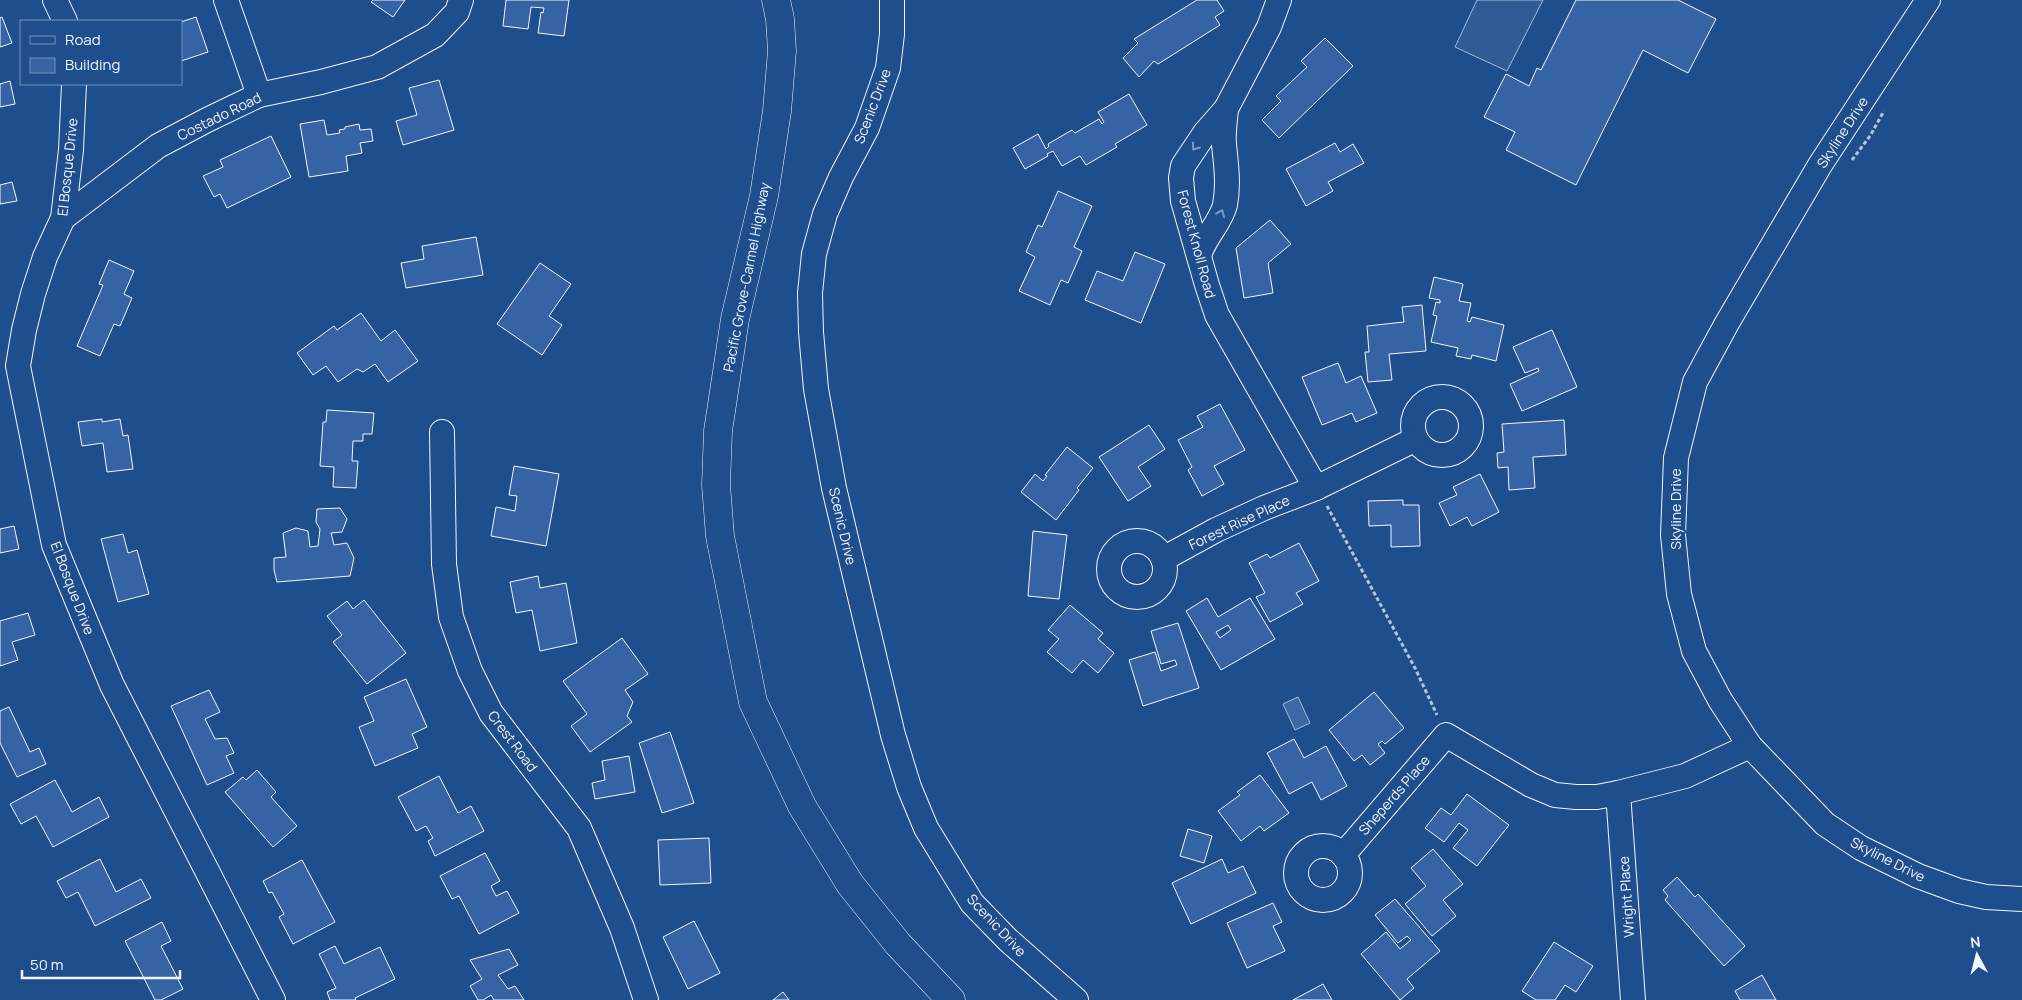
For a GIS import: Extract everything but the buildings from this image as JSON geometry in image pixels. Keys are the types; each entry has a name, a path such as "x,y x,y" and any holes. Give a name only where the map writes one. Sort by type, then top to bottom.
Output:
{"main road":[{"name":"Pacific Grove-Carmel Highway","path":"776,0 780,19 782,51 777,112 764,196 736,319 718,431 716,485 720,536 753,702 802,806 850,884 898,944 951,1000"}],"street":[{"path":"55,0 65,20"},
{"path":"226,0 259,95"},
{"name":"Costado Road","path":"63,218 158,146 259,95 321,82 377,67 435,35 457,12 460,0"},
{"name":"Scenic Drive","path":"892,0 892,34 888,68 867,128 841,177 825,214 814,254 810,293 810,332 816,389 834,488 893,735 909,787 926,828 972,903 1008,940 1076,1000"},
{"name":"Forest Knoll Road","path":"1279,0 1269,27 1226,110 1205,133 1183,166 1181,178 1183,201 1217,315 1316,488"},
{"name":"Skyline Drive","path":"1928,0 1820,165 1726,323 1695,382 1676,458 1673,535 1679,594 1694,651 1720,700 1750,746 1826,824 1860,848 1918,876 1959,891 1986,898 2022,899"},
{"name":"El Bosque Drive","path":"74,85 71,150 63,218 45,257 33,294 18,366 54,545 112,685 273,1000"},
{"path":"1199,256 1203,242 1224,208 1228,189 1228,171 1224,142 1226,110"},
{"name":"Crest Road","path":"442,432 444,564 451,617 470,671 491,713 579,828 622,928 646,1000"},
{"name":"Forest Rise Place","path":"1163,559 1216,530 1264,508 1316,488 1416,439"},
{"path":"1446,735 1531,786 1555,795 1597,797 1685,776 1750,746"},
{"name":"Sheperds Place","path":"1343,855 1446,735"},
{"name":"Wright Place","path":"1618,793 1633,1000"}],"path":[{"path":"1848,166 1870,136 1889,103"},
{"path":"1316,488 1334,516 1415,668 1446,735"}],"shaded area":[{"path":"1477,0 1543,0 1507,71 1455,47"},
{"path":"1298,697 1310,723 1295,730 1283,704"}]}
